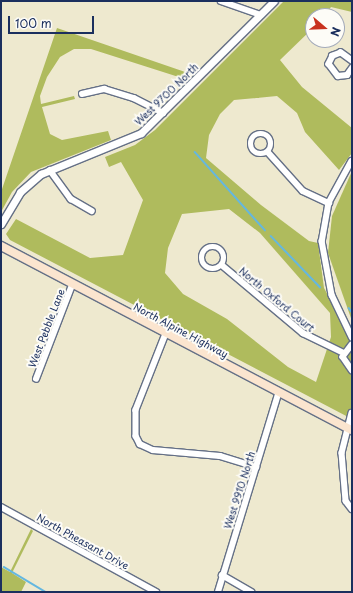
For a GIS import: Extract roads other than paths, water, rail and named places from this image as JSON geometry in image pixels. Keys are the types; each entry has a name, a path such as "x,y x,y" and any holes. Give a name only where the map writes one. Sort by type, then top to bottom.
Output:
{"main road":[{"name":"North Alpine Highway","path":"1,246 278,394 351,428"}],"street":[{"path":"221,1 261,15"},
{"name":"West 9700 North","path":"1,224 20,192 50,170 130,139 163,113 274,1"},
{"path":"351,72 338,76 329,64 333,56 340,53 352,61"},
{"path":"82,94 104,89 134,98 163,113"},
{"path":"268,152 303,191 329,203"},
{"path":"352,161 329,203 322,241 325,275 352,337"},
{"path":"50,170 72,200 92,211"},
{"path":"212,247 220,248 224,256 222,265 216,269 206,267 202,258 205,251 212,247"},
{"name":"North Oxford Court","path":"222,265 303,333 344,353"},
{"name":"West Pebble Lane","path":"36,379 72,285"},
{"path":"166,334 136,410 136,436 140,444 154,450 209,454 256,467"},
{"path":"352,345 344,353 345,364 352,370"},
{"name":"West 9910 North","path":"218,592 278,394"},
{"path":"352,413 351,428 342,453 346,501 352,509"},
{"name":"North Pheasant Drive","path":"1,507 156,592"},
{"path":"222,575 251,592"}],"waterway":[{"path":"195,152 265,230"},
{"path":"271,236 320,287"},
{"path":"349,308 352,312"},
{"path":"4,567 46,592"}]}
